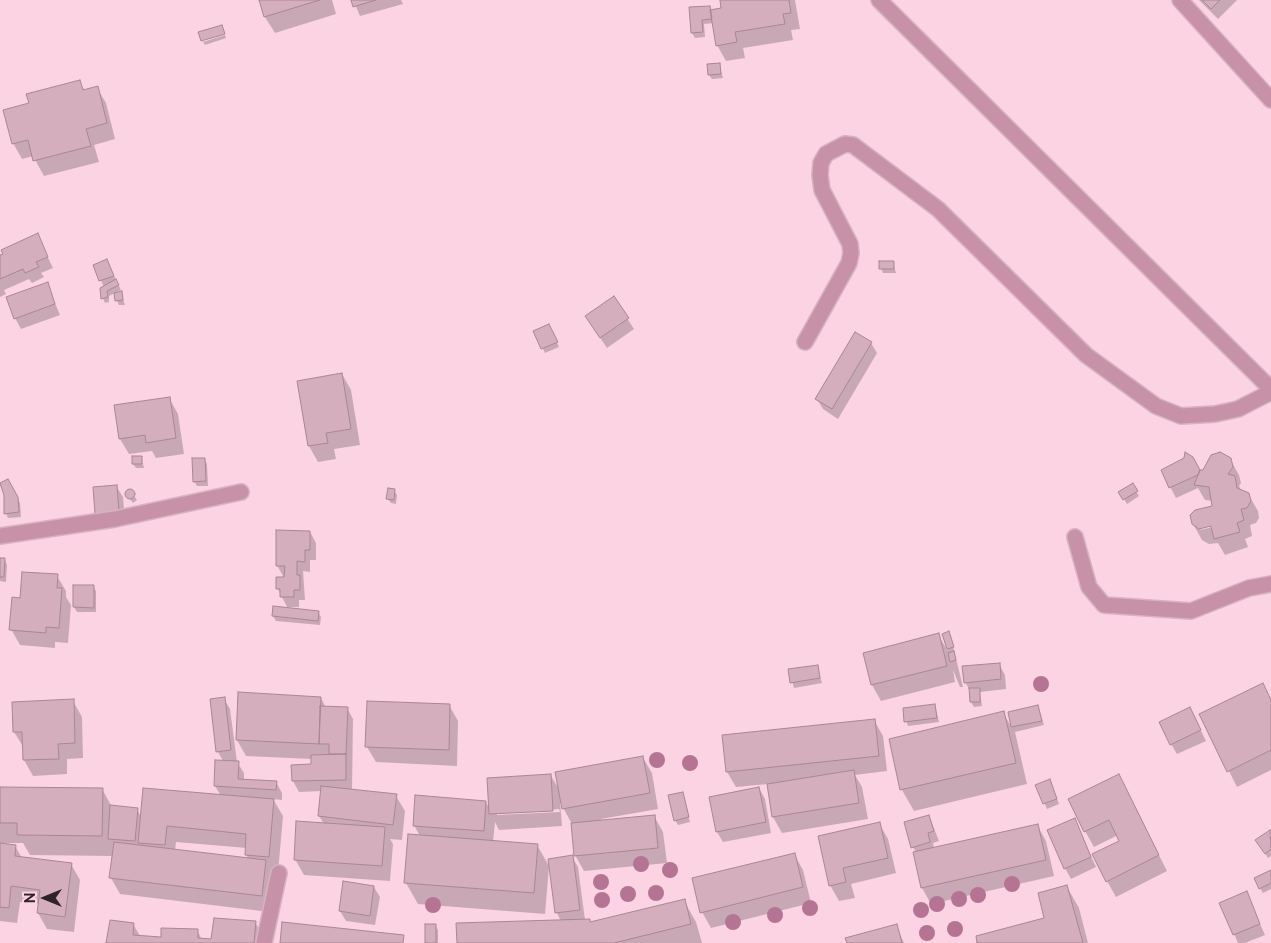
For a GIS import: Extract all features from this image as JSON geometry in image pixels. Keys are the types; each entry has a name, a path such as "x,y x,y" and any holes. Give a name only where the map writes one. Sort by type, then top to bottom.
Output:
{"street":[{"path":"805,342 849,263 850,244 822,190 820,175 821,163 826,154 845,144 853,145 938,209 1086,355 1156,406 1181,416 1215,414 1238,409 1271,391 879,0"},
{"path":"1180,0 1271,100"},
{"path":"0,536 115,519 242,492"},
{"path":"1075,536 1089,587 1104,604 1191,611 1249,588 1271,584"},
{"path":"264,943 279,874"}],"building":[{"path":"259,0 320,0 264,17"},
{"path":"351,0 376,0 353,7"},
{"path":"720,0 789,0 791,13 783,14 785,24 735,32 737,42 716,46 710,10 721,8"},
{"path":"1202,0 1220,0 1211,9"},
{"path":"710,6 712,19 702,20 703,32 691,33 689,7"},
{"path":"222,25 225,34 201,41 198,32"},
{"path":"720,63 721,74 708,75 707,64"},
{"path":"80,80 83,90 98,86 107,123 86,129 91,146 33,161 28,140 12,144 3,110 29,103 26,94"},
{"path":"38,233 48,257 36,262 39,267 25,273 23,269 0,279 0,255 3,254 1,250"},
{"path":"107,259 114,276 99,281 93,265"},
{"path":"879,261 894,261 894,269 879,269"},
{"path":"116,279 119,285 107,291 108,297 101,299 100,288"},
{"path":"48,282 55,304 14,319 6,297"},
{"path":"122,291 123,300 115,301 114,293"},
{"path":"614,296 629,318 600,338 585,316"},
{"path":"549,324 558,342 541,349 533,331"},
{"path":"855,332 872,342 832,409 815,399"},
{"path":"342,373 351,429 326,433 328,443 308,446 297,381"},
{"path":"170,397 176,438 146,443 145,435 119,439 114,405"},
{"path":"1185,452 1193,457 1200,470 1198,475 1169,488 1161,470 1184,458"},
{"path":"1220,452 1231,458 1233,467 1228,474 1235,476 1237,488 1249,493 1251,501 1247,508 1241,509 1244,520 1237,523 1240,532 1214,539 1211,526 1199,529 1192,524 1190,515 1195,510 1212,506 1209,487 1194,485 1200,470 1203,470 1211,455"},
{"path":"132,456 142,456 142,464 132,464"},
{"path":"192,458 205,458 206,481 193,482"},
{"path":"8,479 18,497 19,512 4,514 4,495 0,483"},
{"path":"1133,483 1138,491 1123,500 1118,492"},
{"path":"117,485 119,512 95,514 93,487"},
{"path":"388,488 395,489 394,500 386,499"},
{"path":"130,489 135,494 130,499 125,494"},
{"path":"276,530 310,531 310,550 305,550 305,562 297,561 297,575 300,575 300,590 294,590 294,597 280,597 280,589 276,589 276,577 284,577 285,566 276,566"},
{"path":"0,558 5,558 4,577 0,577"},
{"path":"22,572 58,574 57,588 62,588 59,628 46,627 46,633 9,630 12,597 20,598"},
{"path":"73,585 94,585 94,608 73,607"},
{"path":"273,606 319,611 318,621 272,616"},
{"path":"949,631 954,647 947,649 942,634"},
{"path":"939,633 947,666 871,685 863,653"},
{"path":"954,651 956,660 950,662 948,653"},
{"path":"1000,663 1001,679 964,683 962,666"},
{"path":"818,665 820,678 790,683 788,669"},
{"path":"1263,683 1271,700 1271,750 1227,772 1199,714"},
{"path":"969,688 980,688 980,702 970,702"},
{"path":"238,692 321,697 319,744 236,740"},
{"path":"225,697 231,750 216,752 210,699"},
{"path":"74,699 75,743 58,744 59,759 23,760 22,732 13,732 12,702"},
{"path":"367,701 450,704 449,750 365,747"},
{"path":"935,704 937,718 904,722 903,708"},
{"path":"1038,705 1042,721 1011,727 1008,712"},
{"path":"320,706 348,707 346,754 329,754 329,744 319,744"},
{"path":"1190,707 1201,730 1170,745 1159,722"},
{"path":"1004,711 1016,763 900,790 889,739"},
{"path":"875,719 879,756 726,772 722,735"},
{"path":"346,754 346,780 292,781 291,765 311,764 311,755"},
{"path":"643,756 650,793 562,809 555,772"},
{"path":"215,760 239,761 238,779 277,781 276,790 214,786"},
{"path":"854,770 859,803 772,817 767,784"},
{"path":"551,774 553,811 489,814 487,778"},
{"path":"1119,774 1159,855 1106,882 1092,854 1119,841 1109,820 1084,832 1068,799"},
{"path":"1050,779 1057,799 1043,804 1035,785"},
{"path":"321,786 397,794 393,825 318,816"},
{"path":"0,787 103,788 102,836 17,835 17,823 0,823"},
{"path":"759,787 766,822 716,832 709,797"},
{"path":"143,788 274,799 269,857 245,855 246,834 167,826 165,845 138,843"},
{"path":"683,792 689,817 674,821 668,795"},
{"path":"415,795 486,801 484,831 413,826"},
{"path":"110,805 138,808 135,841 108,839"},
{"path":"655,815 658,848 574,856 571,823"},
{"path":"929,815 934,831 928,833 930,842 911,848 904,822"},
{"path":"1075,818 1091,857 1064,869 1047,830"},
{"path":"296,821 385,827 382,866 294,860"},
{"path":"880,822 888,858 843,868 846,882 829,886 818,836"},
{"path":"1038,824 1046,860 921,888 913,852"},
{"path":"1270,830 1271,849 1265,854 1255,840"},
{"path":"408,834 538,844 534,893 404,883"},
{"path":"114,842 266,860 262,896 109,878"},
{"path":"0,843 16,845 15,856 72,863 65,917 37,913 40,890 11,886 9,908 0,907"},
{"path":"795,853 803,887 700,913 692,878"},
{"path":"573,855 580,910 555,913 548,859"},
{"path":"1271,870 1271,883 1259,889 1254,878"},
{"path":"343,881 374,886 370,916 339,911"},
{"path":"1067,885 1083,943 977,943 976,936 1044,918 1038,893"},
{"path":"1247,891 1260,924 1233,935 1219,903"},
{"path":"685,899 691,924 614,943 457,943 456,923 590,919 590,922"},
{"path":"214,918 256,921 254,943 106,943 110,920 134,923 133,935 161,937 161,928 198,929 198,938 211,939"},
{"path":"282,922 404,935 403,943 280,943"},
{"path":"425,924 436,924 436,943 425,943"},
{"path":"897,924 902,943 847,943 845,938"}]}
